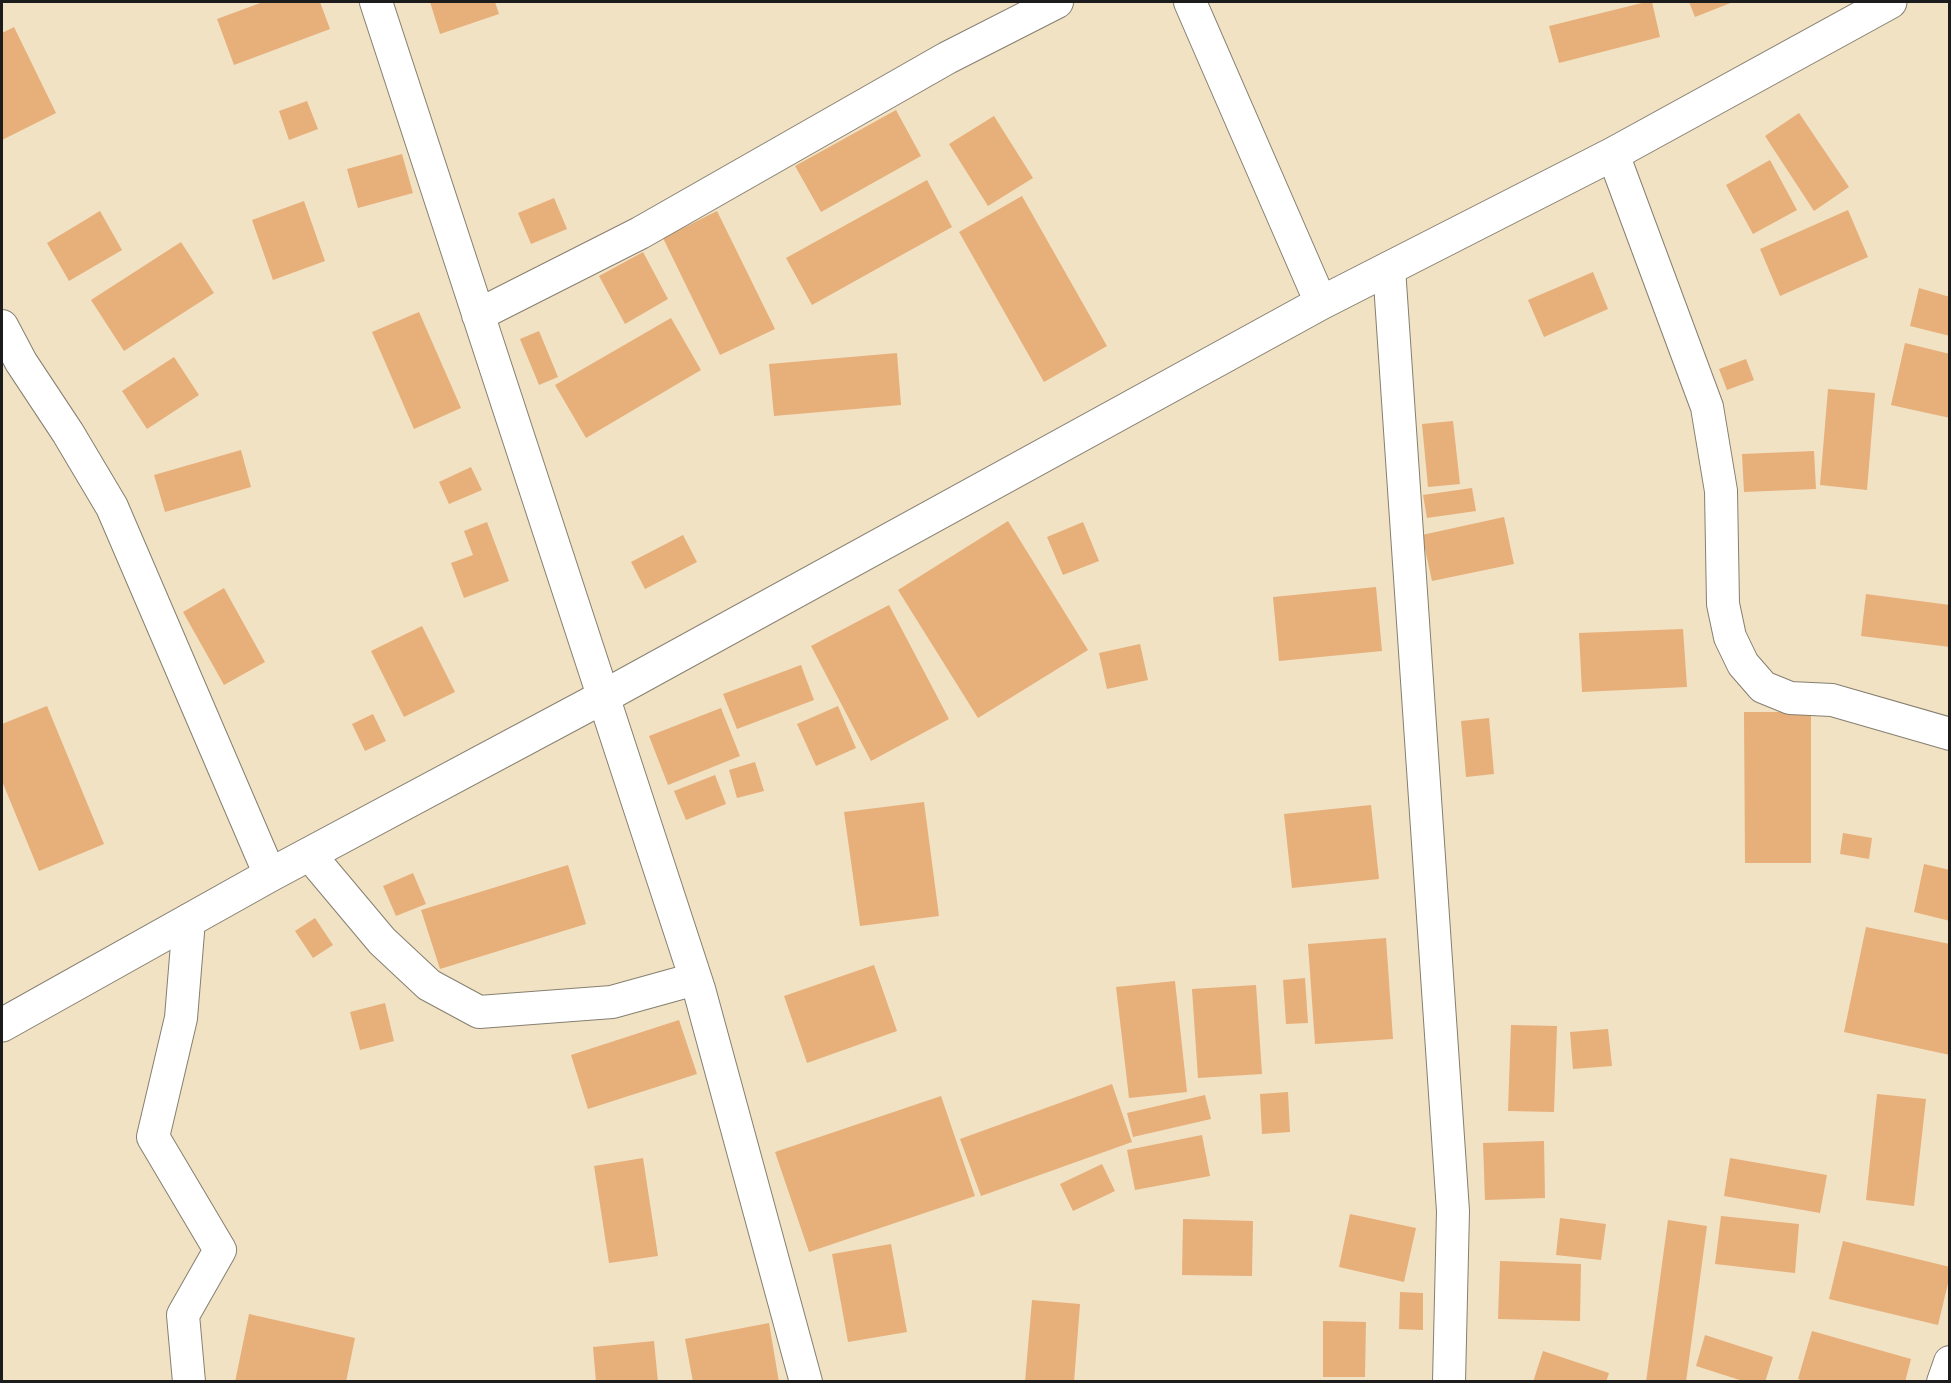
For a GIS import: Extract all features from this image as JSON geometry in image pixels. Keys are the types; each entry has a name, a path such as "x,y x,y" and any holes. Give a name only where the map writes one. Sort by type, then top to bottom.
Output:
{"main road":[{"path":"2,1025 270,875 603,697 1321,303 1613,154 1890,2"}],"street":[{"path":"376,2 695,979 806,1382"},
{"path":"478,315 640,233 937,64 1057,2"},
{"path":"1190,2 1321,303"},
{"path":"1613,154 1707,407 1721,491 1723,604 1730,637 1743,664 1763,687 1790,698 1832,700 1950,734"},
{"path":"1389,268 1453,1211 1449,1382"},
{"path":"2,326 11,362 68,433 112,507 270,875"},
{"path":"309,854 382,941 429,985 479,1012 612,1002 695,979"},
{"path":"189,920 182,1018 153,1137 220,1250 183,1315 189,1382"},
{"path":"1943,1382 1950,1362"}],"building":[{"path":"263,2 320,2 330,29 234,65 217,19"},
{"path":"430,2 495,2 499,14 440,34"},
{"path":"1652,2 1660,37 1559,63 1549,26"},
{"path":"1689,2 1733,2 1695,17"},
{"path":"14,27 56,113 2,140 2,33"},
{"path":"307,101 318,129 289,140 279,111"},
{"path":"896,110 921,156 821,212 795,166"},
{"path":"1799,113 1849,187 1814,211 1765,136"},
{"path":"994,116 1033,178 988,206 949,144"},
{"path":"402,154 413,193 358,208 347,169"},
{"path":"1770,160 1797,210 1753,234 1726,185"},
{"path":"927,180 952,227 812,305 786,258"},
{"path":"1022,196 1107,346 1044,382 959,232"},
{"path":"554,198 567,229 531,244 518,213"},
{"path":"304,201 325,261 273,280 252,220"},
{"path":"1848,210 1868,257 1780,296 1760,249"},
{"path":"100,211 122,250 69,281 47,243"},
{"path":"717,211 775,329 720,355 663,238"},
{"path":"181,242 214,293 124,351 91,300"},
{"path":"643,252 668,299 625,324 599,276"},
{"path":"1593,272 1608,309 1544,337 1528,300"},
{"path":"1919,288 1950,297 1950,336 1910,326"},
{"path":"419,312 461,408 414,429 372,332"},
{"path":"671,318 701,370 586,438 555,385"},
{"path":"539,331 558,377 539,385 520,339"},
{"path":"1905,343 1950,354 1950,418 1891,405"},
{"path":"897,353 901,405 774,416 769,364"},
{"path":"174,357 199,395 147,429 122,391"},
{"path":"1746,359 1754,380 1727,390 1719,369"},
{"path":"1828,389 1875,393 1867,490 1820,485"},
{"path":"1453,421 1460,484 1428,487 1422,424"},
{"path":"241,450 251,487 165,512 154,475"},
{"path":"1814,451 1816,489 1744,492 1742,454"},
{"path":"471,467 482,490 449,504 439,482"},
{"path":"1472,488 1476,511 1427,518 1423,495"},
{"path":"1504,517 1514,564 1432,581 1422,535"},
{"path":"1008,521 1088,650 978,718 898,590"},
{"path":"487,522 509,581 464,598 451,563 473,555 464,531"},
{"path":"1083,522 1099,561 1063,575 1047,537"},
{"path":"683,535 697,562 645,589 631,562"},
{"path":"1376,587 1382,651 1279,661 1273,597"},
{"path":"224,588 265,662 224,685 183,612"},
{"path":"1866,594 1950,605 1950,647 1861,636"},
{"path":"889,605 949,719 871,761 811,646"},
{"path":"422,626 455,692 404,717 371,651"},
{"path":"1683,629 1687,687 1582,692 1579,633"},
{"path":"1140,644 1148,680 1107,689 1099,653"},
{"path":"801,665 814,700 737,729 723,694"},
{"path":"47,706 104,844 39,871 2,781 2,724"},
{"path":"838,706 856,748 816,766 797,724"},
{"path":"721,708 740,756 668,785 649,736"},
{"path":"1744,712 1811,712 1811,863 1745,863"},
{"path":"373,714 386,741 365,751 352,724"},
{"path":"1489,718 1494,774 1466,777 1461,721"},
{"path":"755,762 764,791 737,798 729,770"},
{"path":"715,775 726,804 686,820 674,791"},
{"path":"924,802 939,916 860,926 844,812"},
{"path":"1371,805 1379,879 1292,888 1284,814"},
{"path":"1843,833 1872,838 1869,859 1840,854"},
{"path":"1924,864 1950,870 1950,921 1914,912"},
{"path":"568,865 586,924 440,969 421,910"},
{"path":"413,873 426,904 396,916 383,886"},
{"path":"315,918 333,945 313,958 295,931"},
{"path":"1866,927 1950,944 1950,1055 1844,1032"},
{"path":"1386,938 1393,1039 1315,1044 1308,944"},
{"path":"874,965 897,1031 807,1063 784,996"},
{"path":"1305,978 1308,1023 1286,1024 1283,980"},
{"path":"1175,981 1187,1092 1129,1098 1116,987"},
{"path":"1256,985 1262,1074 1198,1078 1192,989"},
{"path":"385,1003 394,1041 360,1050 350,1012"},
{"path":"679,1020 697,1074 588,1109 571,1055"},
{"path":"1511,1025 1557,1026 1554,1112 1508,1111"},
{"path":"1608,1029 1612,1066 1573,1069 1570,1032"},
{"path":"1112,1084 1132,1142 981,1196 960,1139"},
{"path":"1288,1092 1290,1132 1262,1134 1260,1094"},
{"path":"1877,1094 1926,1099 1914,1206 1866,1200"},
{"path":"1205,1095 1211,1119 1133,1137 1127,1113"},
{"path":"941,1096 975,1196 809,1252 775,1152"},
{"path":"1202,1135 1210,1176 1135,1190 1127,1150"},
{"path":"1544,1141 1545,1198 1485,1200 1483,1143"},
{"path":"643,1158 658,1256 609,1263 594,1166"},
{"path":"1730,1158 1827,1175 1820,1213 1724,1196"},
{"path":"1102,1164 1115,1191 1073,1211 1060,1184"},
{"path":"1350,1214 1416,1228 1404,1282 1339,1267"},
{"path":"1721,1216 1799,1224 1795,1273 1715,1264"},
{"path":"1560,1218 1606,1224 1601,1260 1556,1255"},
{"path":"1183,1219 1253,1221 1252,1276 1182,1275"},
{"path":"1668,1220 1707,1226 1686,1382 1646,1382"},
{"path":"1843,1241 1950,1267 1938,1325 1829,1299"},
{"path":"891,1244 907,1332 848,1342 832,1254"},
{"path":"1500,1261 1581,1264 1580,1321 1498,1319"},
{"path":"1400,1292 1423,1293 1423,1330 1399,1329"},
{"path":"1032,1300 1080,1304 1074,1382 1025,1382"},
{"path":"249,1314 355,1338 346,1382 235,1382"},
{"path":"1323,1321 1366,1322 1365,1377 1323,1377"},
{"path":"769,1323 779,1382 693,1382 685,1339"},
{"path":"1812,1331 1911,1359 1905,1382 1807,1382 1798,1379"},
{"path":"1705,1335 1773,1357 1765,1382 1746,1382 1696,1366"},
{"path":"654,1341 658,1382 596,1382 593,1347"},
{"path":"1543,1351 1609,1373 1606,1382 1533,1382"}]}
